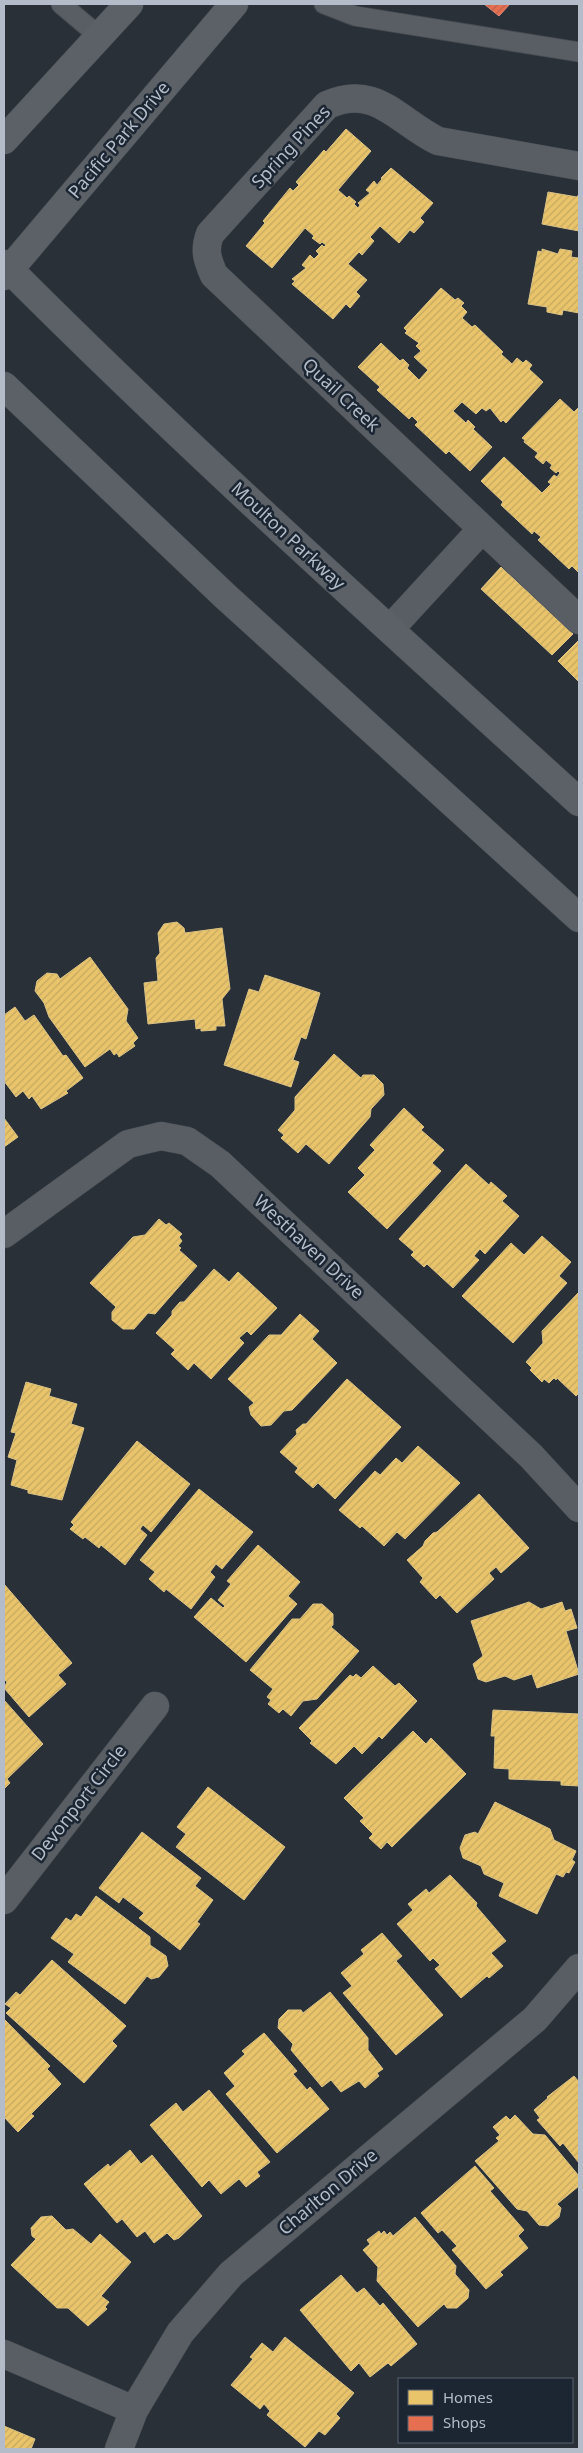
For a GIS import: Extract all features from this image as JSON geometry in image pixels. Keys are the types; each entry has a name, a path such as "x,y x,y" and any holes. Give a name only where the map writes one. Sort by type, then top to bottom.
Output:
{"main road":[{"path":"4,140 129,4"},
{"name":"Pacific Park Drive","path":"6,270 234,4"},
{"name":"Moulton Parkway","path":"6,270 132,391 579,802"},
{"path":"4,386 226,596 579,918"}],"street":[{"name":"Spring Pines","path":"206,257 206,245 210,234 327,105 347,97 357,97 378,103 424,134 438,141 579,166"},
{"name":"Quail Creek","path":"206,257 214,275 579,620"},
{"path":"390,629 482,529"},
{"name":"Westhaven Drive","path":"4,1234 128,1144 161,1136 187,1141 227,1171 531,1456 579,1508"},
{"name":"Devonport Circle","path":"4,1900 155,1706"},
{"name":"Charlton Drive","path":"118,2449 134,2410 180,2333 231,2274 535,2019 579,1968"},
{"path":"4,2354 134,2410"}],"lane":[{"path":"61,4 100,37"},
{"path":"324,4 355,16 579,52"}],"building: Homes":[{"path":"346,129 371,151 338,190 347,198 349,196 356,202 354,204 358,208 360,205 358,203 370,193 366,190 374,181 377,185 391,168 433,203 420,218 424,222 414,233 410,230 399,243 380,226 370,237 374,241 362,255 359,252 348,264 367,280 356,292 360,296 350,308 346,304 333,319 292,284 295,281 292,279 306,268 302,265 310,255 314,259 319,254 316,251 322,245 324,247 326,245 322,242 320,244 312,238 314,236 305,228 272,268 246,246 265,223 263,221 290,188 293,191 299,185 296,182 324,150 326,152"},
{"path":"548,192 577,197 579,194 579,231 542,224"},
{"path":"542,249 558,254 560,249 572,251 571,257 578,258 579,255 579,313 563,310 562,315 547,312 547,307 528,304 538,251 542,252"},
{"path":"441,288 455,300 458,298 464,303 461,306 467,312 462,318 472,327 475,325 503,352 501,354 512,364 517,358 523,363 526,360 532,365 529,369 543,382 506,423 503,420 501,422 490,408 486,411 482,408 476,414 462,402 453,411 466,423 468,420 475,427 473,429 492,447 470,471 449,451 446,454 415,425 418,422 412,416 409,419 377,390 380,387 358,367 381,343 400,361 403,359 409,365 407,368 419,380 428,370 414,357 421,351 416,346 419,343 405,333 407,331 404,328"},
{"path":"560,399 574,412 578,408 579,410 579,573 572,566 569,569 538,540 541,537 534,531 532,534 501,505 503,502 481,481 504,457 542,493 551,484 548,482 554,475 557,477 560,473 558,471 556,473 550,468 552,465 546,460 543,464 535,457 538,453 524,442 525,440 522,438"},
{"path":"501,567 573,634 552,655 481,589"},
{"path":"579,640 579,682 558,661"},
{"path":"177,922 184,928 185,933 222,928 230,989 222,999 225,1026 216,1026 216,1030 201,1031 201,1028 196,1029 195,1019 148,1024 144,983 158,981 156,958 160,953 158,933 164,924"},
{"path":"90,957 128,1009 126,1021 138,1038 133,1043 135,1046 119,1057 117,1053 114,1055 110,1049 85,1067 49,1017 44,1003 35,991 37,981 47,973 57,974 60,979"},
{"path":"265,975 320,993 306,1039 301,1037 293,1060 299,1062 291,1087 224,1065 249,989 259,992"},
{"path":"15,1007 25,1021 34,1015 63,1056 66,1055 83,1078 66,1091 68,1093 41,1109 32,1096 29,1099 23,1091 16,1097 4,1081 4,1015"},
{"path":"334,1054 361,1078 363,1075 374,1075 383,1084 384,1095 371,1109 370,1117 329,1164 306,1144 298,1153 281,1138 284,1135 278,1130 295,1110 295,1097"},
{"path":"404,1108 424,1127 421,1130 444,1150 432,1163 441,1171 387,1229 348,1192 365,1175 358,1168 375,1150 370,1145"},
{"path":"4,1118 18,1137 4,1147"},
{"path":"466,1164 489,1185 491,1182 507,1196 502,1201 519,1216 485,1254 480,1249 474,1256 479,1260 453,1288 427,1264 424,1267 411,1255 414,1252 399,1239"},
{"path":"159,1219 166,1225 169,1223 182,1234 179,1237 182,1241 178,1246 181,1248 179,1250 197,1266 155,1314 148,1313 134,1329 123,1329 112,1320 112,1312 116,1307 90,1283 133,1237 145,1235"},
{"path":"542,1236 571,1262 559,1276 567,1283 513,1343 462,1296 511,1243 524,1255"},
{"path":"214,1269 229,1282 238,1272 277,1308 251,1335 247,1331 239,1338 244,1343 211,1379 194,1363 188,1370 171,1354 175,1350 156,1333 172,1315 172,1311 180,1302 184,1302"},
{"path":"579,1292 579,1393 576,1396 557,1378 556,1380 554,1378 549,1383 544,1379 542,1382 530,1370 532,1368 526,1362 543,1343 542,1331"},
{"path":"300,1314 319,1331 312,1339 337,1363 292,1410 284,1411 271,1425 261,1426 251,1415 249,1407 254,1403 228,1379 269,1335 281,1335"},
{"path":"347,1379 401,1427 335,1499 318,1483 313,1488 295,1472 298,1468 280,1452 297,1434 296,1430 303,1424 306,1424"},
{"path":"26,1382 51,1389 49,1396 77,1404 71,1424 84,1428 62,1500 28,1493 28,1490 11,1485 17,1460 8,1457 16,1433 11,1432"},
{"path":"137,1441 190,1484 151,1532 143,1525 140,1529 147,1535 125,1565 101,1545 99,1548 85,1537 83,1539 70,1529 74,1525 71,1522"},
{"path":"418,1446 460,1483 405,1539 397,1532 384,1546 362,1526 360,1528 339,1510 375,1471 380,1475 396,1458 402,1463"},
{"path":"199,1489 253,1532 222,1569 216,1564 210,1572 215,1577 191,1609 166,1589 164,1592 149,1579 155,1572 140,1560"},
{"path":"479,1494 529,1548 501,1573 496,1567 489,1573 494,1579 457,1613 440,1595 436,1599 420,1582 423,1578 407,1560 423,1546 433,1533 437,1532"},
{"path":"258,1545 300,1582 288,1596 297,1604 246,1662 194,1617 211,1598 223,1608 225,1606 218,1600 231,1584 227,1581"},
{"path":"4,1584 72,1663 58,1675 66,1684 29,1717 4,1688 7,1682 4,1679"},
{"path":"529,1602 541,1609 562,1602 565,1611 571,1609 577,1628 566,1631 579,1674 537,1688 532,1674 514,1680 505,1676 486,1682 478,1679 473,1664 483,1656 471,1621"},
{"path":"313,1604 322,1604 333,1614 333,1625 331,1627 359,1651 317,1699 303,1701 291,1716 283,1709 279,1713 268,1704 271,1700 267,1697 273,1689 250,1670 292,1619 300,1619"},
{"path":"373,1666 395,1686 399,1683 417,1701 382,1739 379,1736 362,1754 354,1746 336,1764 310,1743 312,1741 299,1728 350,1675 353,1677 356,1674 361,1678"},
{"path":"4,1700 43,1744 7,1779 10,1783 4,1789"},
{"path":"493,1710 579,1714 579,1786 561,1785 561,1781 509,1779 509,1769 494,1768 495,1736 491,1736"},
{"path":"413,1731 426,1744 431,1738 466,1774 392,1847 387,1842 381,1849 369,1838 373,1834 360,1821 364,1818 344,1798"},
{"path":"208,1787 285,1847 244,1900 176,1847 186,1834 177,1827"},
{"path":"495,1802 550,1829 554,1840 576,1851 572,1860 575,1862 569,1873 566,1872 563,1877 556,1874 537,1914 499,1896 504,1883 484,1874 481,1866 463,1858 460,1848 465,1835 475,1832 478,1834"},
{"path":"142,1832 201,1878 195,1886 213,1900 197,1922 200,1924 180,1950 139,1918 144,1913 123,1897 119,1903 99,1888"},
{"path":"450,1875 477,1903 476,1906 506,1941 491,1953 503,1966 489,1978 487,1976 461,1998 435,1969 440,1965 433,1958 430,1961 397,1924 413,1910 408,1904 426,1889 429,1893"},
{"path":"96,1896 150,1937 150,1945 166,1956 168,1966 159,1977 151,1979 147,1976 125,2004 68,1962 74,1954 51,1938 66,1918 71,1921 76,1914 81,1917"},
{"path":"382,1933 402,1956 396,1961 443,2015 396,2055 343,1993 352,1986 341,1973 364,1954 361,1950"},
{"path":"52,1960 126,2026 112,2041 117,2046 84,2083 6,2013 11,2008 5,2004 16,1992 20,1995"},
{"path":"330,1992 368,2038 368,2050 383,2069 377,2073 379,2076 365,2088 359,2081 341,2092 331,2080 322,2087 291,2050 293,2044 278,2028 279,2019 288,2010 301,2010 303,2013"},
{"path":"4,2019 50,2066 47,2069 61,2084 31,2114 34,2116 18,2132 4,2117"},
{"path":"264,2033 297,2071 293,2074 307,2090 310,2087 329,2109 277,2153 226,2094 235,2086 224,2073 245,2054 242,2051"},
{"path":"574,2076 579,2082 579,2163 563,2143 560,2146 537,2120 540,2118 534,2110"},
{"path":"209,2090 270,2162 257,2172 260,2176 246,2187 239,2179 221,2194 209,2180 202,2187 150,2125 176,2103 183,2112"},
{"path":"515,2115 533,2134 545,2135 579,2176 579,2186 557,2204 561,2208 559,2217 548,2226 539,2225 527,2211 517,2209 475,2161 499,2141 496,2138 500,2135 493,2127 506,2116 510,2120"},
{"path":"130,2150 141,2164 152,2155 202,2216 179,2238 174,2240 167,2233 154,2243 145,2231 137,2237 122,2219 117,2223 84,2184 108,2164 110,2167"},
{"path":"475,2166 494,2188 490,2191 524,2230 518,2236 528,2248 500,2272 503,2275 486,2289 452,2250 457,2246 442,2230 438,2233 421,2213"},
{"path":"52,2216 66,2230 73,2229 91,2244 100,2234 131,2262 101,2296 109,2302 105,2307 107,2309 88,2326 68,2308 57,2308 11,2265 36,2239 32,2236 31,2228 41,2217"},
{"path":"415,2217 456,2266 455,2274 469,2290 468,2298 457,2308 447,2308 444,2304 418,2327 377,2281 378,2267 363,2250 370,2244 367,2240 379,2231 381,2234 384,2231 387,2235 390,2232 393,2236"},
{"path":"341,2275 357,2293 364,2288 380,2306 383,2303 417,2344 391,2366 388,2363 370,2377 359,2363 351,2371 300,2310"},
{"path":"285,2337 354,2393 336,2414 340,2418 325,2435 319,2431 305,2447 267,2415 270,2411 264,2404 260,2409 231,2385 253,2359 250,2357 262,2343 273,2352"},
{"path":"4,2426 35,2439 31,2449 4,2449"}],"building: Shops":[{"path":"484,4 510,4 499,16"}]}
